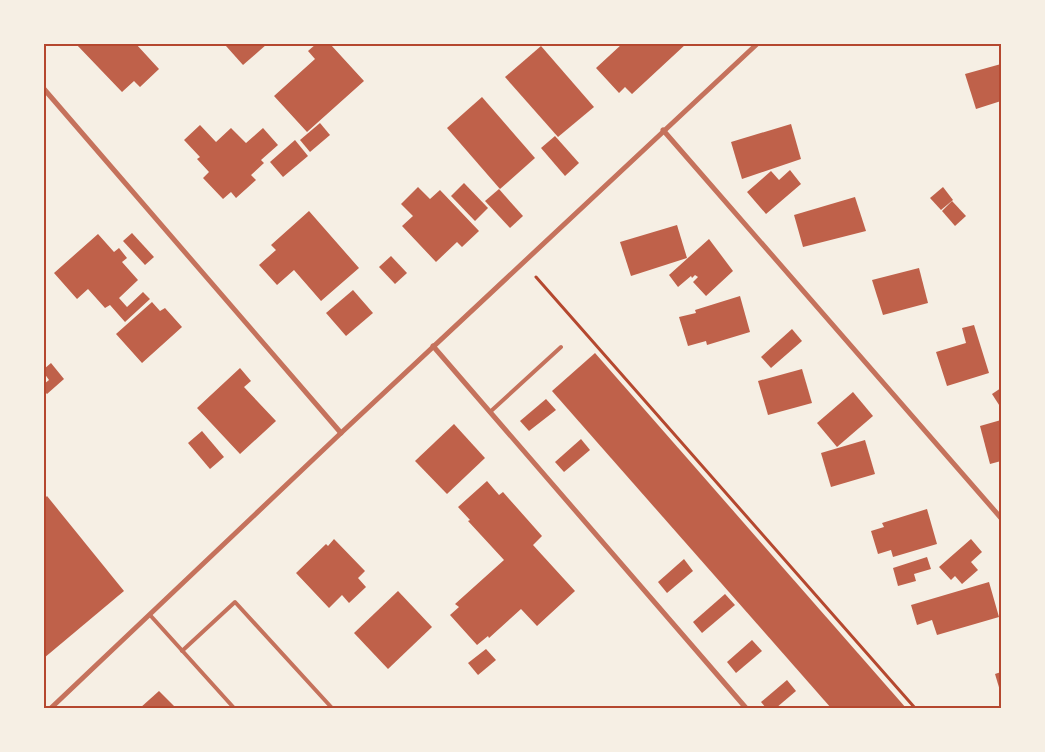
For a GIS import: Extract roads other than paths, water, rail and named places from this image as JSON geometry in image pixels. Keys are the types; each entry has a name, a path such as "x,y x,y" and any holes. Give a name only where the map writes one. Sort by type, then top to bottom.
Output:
{"street":[{"path":"51,708 341,432 757,44"},
{"path":"44,89 341,432"},
{"path":"663,130 1001,518"},
{"path":"433,346 746,708"}],"lane":[{"path":"490,412 562,347"},
{"path":"182,651 235,602 332,708"},
{"path":"150,615 234,708"}]}
